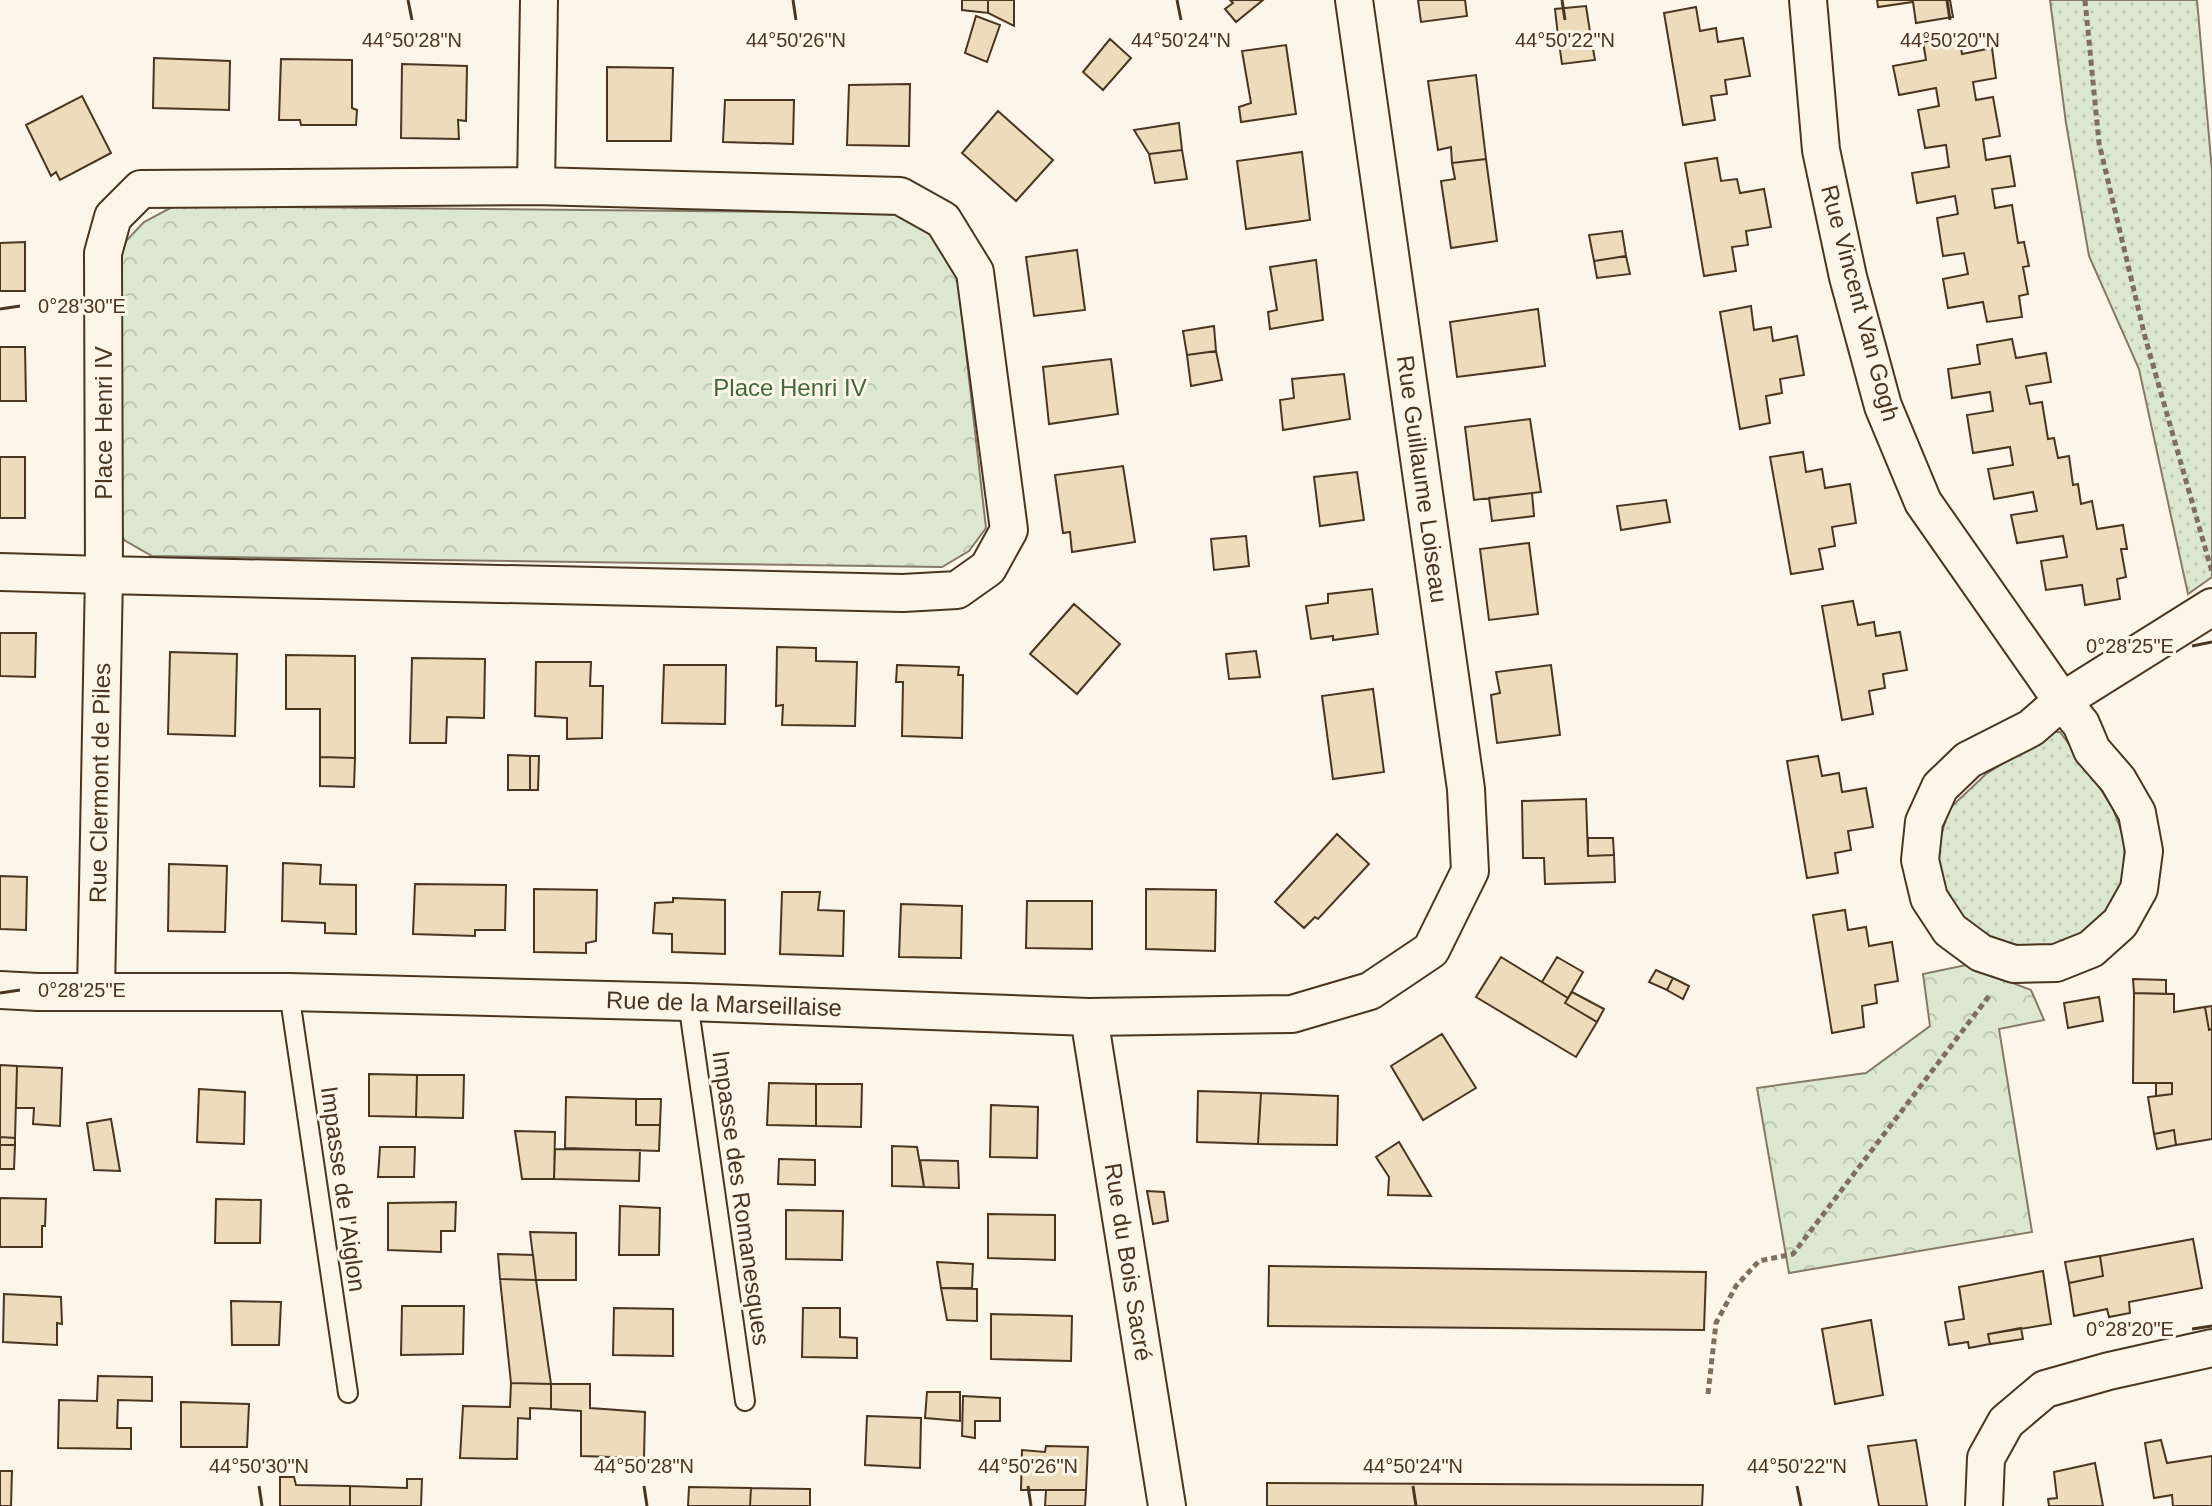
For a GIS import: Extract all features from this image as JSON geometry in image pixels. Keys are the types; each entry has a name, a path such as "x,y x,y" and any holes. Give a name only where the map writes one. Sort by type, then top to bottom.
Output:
{"street":[{"path":"536,186 539,0"},
{"name":"Rue Guillaume Loiseau","path":"1354,0 1466,789 1470,871 1431,950"},
{"name":"Rue Vincent Van Gogh","path":"1808,0 1821,150 1848,277 1883,406 1923,502 2062,701 2081,724 2092,750 2118,780 2137,813 2144,851 2139,889 2120,923 2091,949 2056,963 2014,964 1981,953 1950,930 1929,898 1920,860 1924,822 1940,787 1968,760 2031,728 2062,701 2212,607"},
{"name":"Place Henri IV","path":"536,186 900,196 943,220 975,272 1009,530 988,568 957,590 903,593 104,575 103,253 113,217 141,189 536,186"},
{"path":"0,572 104,575"},
{"name":"Rue Clermont de Piles","path":"96,992 104,575"},
{"name":"Rue de la Marseillaise","path":"0,990 289,992 688,1002 1089,1017 1292,1014 1370,991 1431,950"},
{"name":"Rue du Bois Sacré","path":"1089,1017 1167,1506"},
{"path":"1984,1506 1986,1458 2006,1422 2045,1389 2212,1348"}],"lane":[{"name":"Impasse de l'Aiglon","path":"289,992 348,1393"},
{"name":"Impasse des Romanesques","path":"688,1002 745,1401"}],"path":[{"path":"2085,0 2099,143 2145,337 2212,572"},
{"path":"1708,1394 1716,1323 1736,1286 1759,1261 1793,1254 2014,964"}],"green space":[{"path":"2050,0 2197,0 2212,171 2212,577 2188,594 2139,369 2089,256 2066,123"},
{"name":"Place Henri IV","path":"174,206 902,213 934,226 956,264 986,528 969,551 942,567 152,556 124,540 114,514 118,267 126,241 144,222"},
{"path":"2052,732 2060,732 2113,809 2124,838 2125,868 2115,904 2090,930 2054,948 2018,952 1981,939 1957,916 1942,891 1935,856 1949,809 1986,774"},
{"path":"1966,965 2031,990 2044,1020 1999,1029 2032,1232 1789,1273 1757,1088 1866,1073 1930,1026 1923,974"}],"building":[{"path":"962,0 988,0 988,13 962,10"},
{"path":"988,0 1014,0 1014,26 988,13"},
{"path":"1230,0 1263,0 1236,22 1225,9 1233,3"},
{"path":"1418,0 1465,0 1467,16 1421,22"},
{"path":"1877,0 1950,0 1953,17 1916,23 1913,2 1878,7"},
{"path":"1586,6 1590,32 1558,36 1555,9"},
{"path":"1696,7 1700,31 1716,28 1718,42 1743,38 1750,76 1725,80 1727,94 1711,96 1715,120 1683,125 1664,13"},
{"path":"976,16 1000,25 987,62 965,53"},
{"path":"1590,32 1595,60 1562,64 1558,36"},
{"path":"1959,35 1962,54 1992,48 1996,78 1973,82 1976,100 1993,97 2000,136 1983,139 1986,160 2010,156 2015,186 1992,189 1995,208 2012,205 2018,243 2024,242 2029,266 2023,267 2028,294 2019,296 2022,317 1987,322 1983,302 1948,308 1943,279 1968,274 1964,253 1943,256 1937,218 1958,214 1955,196 1917,203 1912,173 1949,167 1946,145 1925,148 1918,110 1939,106 1936,88 1899,95 1893,66 1926,60 1923,42"},
{"path":"1110,39 1131,58 1103,90 1083,72"},
{"path":"1286,45 1296,114 1241,122 1239,107 1251,103 1242,51"},
{"path":"154,58 230,61 229,110 153,108"},
{"path":"281,59 352,60 352,108 357,110 356,125 301,125 300,120 279,120"},
{"path":"402,64 467,66 466,121 458,120 459,139 401,138"},
{"path":"607,67 673,68 671,141 607,141"},
{"path":"1476,75 1486,159 1452,163 1451,147 1438,150 1428,81"},
{"path":"910,84 909,146 847,145 849,85"},
{"path":"82,96 111,153 60,180 56,172 51,176 26,125"},
{"path":"725,100 794,100 793,144 723,142"},
{"path":"998,111 1053,160 1016,201 962,153"},
{"path":"1179,123 1182,150 1149,154 1134,130"},
{"path":"1182,150 1187,179 1155,183 1149,154"},
{"path":"1302,152 1310,220 1246,229 1237,161"},
{"path":"1717,158 1721,181 1737,179 1740,193 1764,189 1771,227 1746,231 1748,245 1732,247 1736,271 1704,276 1685,163"},
{"path":"1486,159 1497,241 1451,248 1441,181 1455,179 1452,163"},
{"path":"1622,231 1626,256 1594,261 1589,235"},
{"path":"25,242 25,291 0,291 0,243"},
{"path":"1077,250 1085,310 1034,316 1026,257"},
{"path":"1626,256 1630,274 1597,278 1594,261"},
{"path":"1316,260 1323,320 1270,329 1268,312 1277,310 1270,267"},
{"path":"1751,306 1754,330 1771,327 1773,341 1797,336 1804,375 1780,379 1782,393 1766,396 1770,423 1740,429 1720,312"},
{"path":"1538,309 1545,366 1457,377 1450,322"},
{"path":"1214,326 1216,351 1187,355 1183,331"},
{"path":"2012,339 2016,358 2046,353 2051,382 2026,386 2030,404 2042,402 2048,439 2054,438 2058,458 2069,456 2073,485 2078,484 2081,504 2092,501 2097,529 2123,525 2127,549 2121,549 2126,577 2117,579 2120,599 2085,605 2082,585 2046,590 2041,561 2067,557 2063,536 2017,543 2011,515 2037,511 2033,492 1994,499 1988,469 2013,465 2010,447 1973,453 1967,415 1993,411 1990,392 1952,398 1948,369 1980,364 1977,345"},
{"path":"0,347 25,347 26,401 0,401"},
{"path":"1216,351 1222,380 1191,386 1187,355"},
{"path":"1111,359 1118,414 1049,424 1043,367"},
{"path":"1344,374 1350,419 1283,430 1280,400 1294,398 1292,379"},
{"path":"1530,419 1541,492 1474,500 1465,427"},
{"path":"1803,452 1806,472 1822,469 1825,488 1850,484 1856,523 1832,527 1835,546 1819,549 1823,569 1791,574 1770,457"},
{"path":"0,457 25,457 25,518 0,518"},
{"path":"1123,466 1135,542 1072,552 1070,532 1063,533 1055,475"},
{"path":"1357,472 1364,520 1320,526 1314,477"},
{"path":"1532,493 1534,516 1492,521 1489,498"},
{"path":"1666,500 1670,522 1621,530 1617,506"},
{"path":"1246,536 1249,566 1214,570 1211,539"},
{"path":"1529,543 1538,614 1489,620 1480,549"},
{"path":"1372,589 1378,634 1333,640 1333,636 1311,639 1306,606 1328,603 1328,594"},
{"path":"1853,601 1858,625 1874,622 1876,636 1900,632 1907,670 1883,674 1885,688 1869,691 1873,714 1842,720 1822,606"},
{"path":"1074,604 1120,644 1077,694 1030,654"},
{"path":"0,633 36,633 35,677 0,676"},
{"path":"777,647 816,648 816,661 857,662 855,726 782,725 783,705 776,706"},
{"path":"1256,651 1260,677 1229,679 1226,654"},
{"path":"170,652 237,654 235,736 168,734"},
{"path":"286,655 355,656 355,758 320,757 320,709 286,709"},
{"path":"412,658 485,659 484,718 447,717 446,743 410,743"},
{"path":"536,662 591,662 590,686 603,686 602,738 567,739 567,718 535,716"},
{"path":"664,665 726,665 725,724 662,723"},
{"path":"897,665 959,667 958,675 963,675 962,738 902,736 903,682 896,682"},
{"path":"1551,665 1560,735 1497,743 1491,695 1500,693 1496,672"},
{"path":"1373,689 1384,772 1333,779 1322,696"},
{"path":"508,755 530,756 530,790 508,790"},
{"path":"530,756 539,756 538,790 530,790"},
{"path":"1818,756 1822,776 1839,773 1842,792 1866,788 1873,827 1848,831 1851,850 1835,853 1838,873 1807,878 1787,761"},
{"path":"320,757 355,758 354,787 320,786"},
{"path":"1586,799 1588,856 1614,855 1615,882 1545,884 1544,858 1523,858 1522,801"},
{"path":"1337,834 1369,864 1318,919 1315,917 1304,928 1275,902"},
{"path":"1588,838 1613,838 1614,855 1588,856"},
{"path":"283,863 321,865 320,884 356,885 356,934 325,933 325,923 282,921"},
{"path":"169,864 227,866 225,932 168,931"},
{"path":"0,876 27,877 26,930 0,929"},
{"path":"415,884 506,885 505,930 475,930 475,936 413,934"},
{"path":"534,889 597,890 596,941 586,943 586,953 534,952"},
{"path":"1146,889 1216,890 1215,951 1146,949"},
{"path":"782,892 820,892 818,910 844,911 843,956 780,954"},
{"path":"673,898 725,900 725,954 672,952 672,934 653,933 655,903 673,902"},
{"path":"1027,901 1092,901 1092,949 1026,948"},
{"path":"901,904 962,906 961,958 899,957"},
{"path":"1845,910 1848,930 1866,927 1869,946 1892,942 1898,981 1875,985 1877,1003 1862,1006 1864,1027 1832,1033 1813,915"},
{"path":"1501,957 1568,998 1565,1003 1597,1022 1576,1057 1476,997"},
{"path":"1557,957 1583,972 1568,998 1542,982"},
{"path":"1656,970 1673,978 1667,990 1649,982"},
{"path":"1673,978 1689,986 1683,999 1667,990"},
{"path":"2133,979 2166,980 2166,994 2134,993"},
{"path":"1572,992 1604,1009 1597,1022 1565,1003"},
{"path":"2134,993 2174,994 2174,1012 2205,1007 2209,1030 2212,1029 2212,1139 2176,1145 2174,1130 2154,1134 2148,1097 2172,1094 2172,1083 2133,1083"},
{"path":"2099,997 2103,1021 2068,1028 2064,1003"},
{"path":"2212,1006 2212,1029 2209,1030 2205,1007"},
{"path":"1442,1034 1476,1088 1423,1120 1391,1066"},
{"path":"0,1065 17,1066 15,1138 0,1137"},
{"path":"17,1066 62,1068 60,1126 33,1124 34,1108 16,1108"},
{"path":"369,1074 417,1075 416,1117 369,1116"},
{"path":"417,1075 464,1075 463,1118 416,1117"},
{"path":"769,1083 816,1084 816,1126 767,1125"},
{"path":"2156,1083 2172,1083 2172,1094 2156,1096"},
{"path":"816,1084 862,1084 861,1127 816,1126"},
{"path":"199,1089 245,1092 244,1144 197,1142"},
{"path":"1198,1091 1261,1093 1258,1144 1197,1142"},
{"path":"1261,1093 1338,1096 1337,1145 1258,1144"},
{"path":"566,1097 636,1099 636,1125 660,1125 659,1151 565,1148"},
{"path":"636,1099 661,1099 660,1125 636,1125"},
{"path":"991,1105 1038,1107 1037,1158 990,1157"},
{"path":"111,1119 120,1171 94,1170 87,1123"},
{"path":"2174,1130 2176,1145 2157,1149 2154,1134"},
{"path":"515,1131 555,1132 554,1179 522,1179"},
{"path":"0,1137 15,1138 15,1145 0,1145"},
{"path":"1399,1142 1431,1196 1388,1195 1389,1177 1376,1157"},
{"path":"0,1145 15,1145 14,1169 0,1169"},
{"path":"892,1146 917,1147 924,1187 892,1186"},
{"path":"380,1147 415,1147 414,1177 378,1177"},
{"path":"555,1149 640,1150 639,1181 554,1179"},
{"path":"779,1159 815,1160 815,1185 778,1184"},
{"path":"920,1160 958,1161 959,1188 924,1187"},
{"path":"1147,1191 1164,1192 1168,1221 1153,1224"},
{"path":"0,1198 46,1199 42,1247 0,1247"},
{"path":"216,1199 261,1200 260,1243 215,1243"},
{"path":"456,1202 455,1231 441,1231 441,1252 388,1250 388,1203"},
{"path":"620,1206 660,1208 659,1255 619,1255"},
{"path":"786,1210 843,1211 842,1260 786,1259"},
{"path":"988,1214 1055,1215 1055,1260 988,1258"},
{"path":"530,1232 576,1233 576,1280 536,1280"},
{"path":"2193,1239 2202,1288 2129,1302 2130,1313 2109,1317 2107,1309 2074,1316 2069,1283 2103,1276 2100,1256"},
{"path":"498,1254 533,1255 536,1280 500,1279"},
{"path":"2100,1256 2103,1276 2069,1283 2065,1262"},
{"path":"937,1262 973,1264 972,1288 941,1288"},
{"path":"1269,1266 1706,1272 1704,1330 1268,1326"},
{"path":"2043,1271 2051,1324 1988,1334 1990,1344 1969,1348 1968,1342 1949,1345 1945,1322 1964,1319 1959,1287"},
{"path":"500,1279 536,1280 551,1384 511,1383"},
{"path":"941,1288 977,1289 977,1321 947,1320"},
{"path":"4,1294 61,1297 62,1324 57,1323 57,1345 3,1342"},
{"path":"231,1301 281,1302 279,1345 232,1345"},
{"path":"402,1306 464,1306 463,1354 401,1355"},
{"path":"614,1308 673,1309 673,1356 613,1355"},
{"path":"803,1308 840,1308 840,1337 857,1338 857,1358 802,1357"},
{"path":"991,1314 1072,1316 1071,1361 991,1359"},
{"path":"1871,1320 1883,1395 1835,1404 1822,1329"},
{"path":"2021,1328 2023,1339 1990,1344 1988,1334"},
{"path":"98,1376 152,1377 152,1401 118,1400 117,1428 131,1428 131,1449 58,1448 59,1400 97,1401"},
{"path":"511,1383 551,1384 551,1409 530,1408 530,1419 518,1418 517,1459 460,1458 463,1406 510,1407"},
{"path":"551,1384 590,1384 590,1408 645,1412 644,1458 581,1456 581,1411 551,1409"},
{"path":"927,1392 960,1392 960,1421 925,1418"},
{"path":"963,1396 1000,1398 1000,1421 975,1421 975,1438 962,1436"},
{"path":"181,1402 249,1404 247,1447 181,1447"},
{"path":"867,1416 921,1418 920,1468 865,1465"},
{"path":"1916,1440 1927,1506 1879,1506 1868,1446"},
{"path":"2161,1440 2167,1463 2212,1456 2212,1506 2173,1506 2172,1495 2154,1498 2145,1443"},
{"path":"1046,1446 1088,1447 1086,1490 1021,1490 1022,1450 1045,1452"},
{"path":"2095,1463 2103,1506 2049,1506 2048,1499 2057,1498 2054,1472"},
{"path":"0,1471 12,1471 11,1506 0,1506"},
{"path":"280,1477 294,1477 296,1485 350,1486 350,1506 280,1506"},
{"path":"407,1479 422,1479 421,1506 350,1506 350,1486 407,1488"},
{"path":"1267,1483 1703,1485 1702,1506 1267,1506"},
{"path":"689,1487 751,1488 750,1506 688,1506"},
{"path":"751,1488 810,1489 810,1506 750,1506"},
{"path":"1046,1490 1086,1490 1085,1506 1045,1506"}]}
